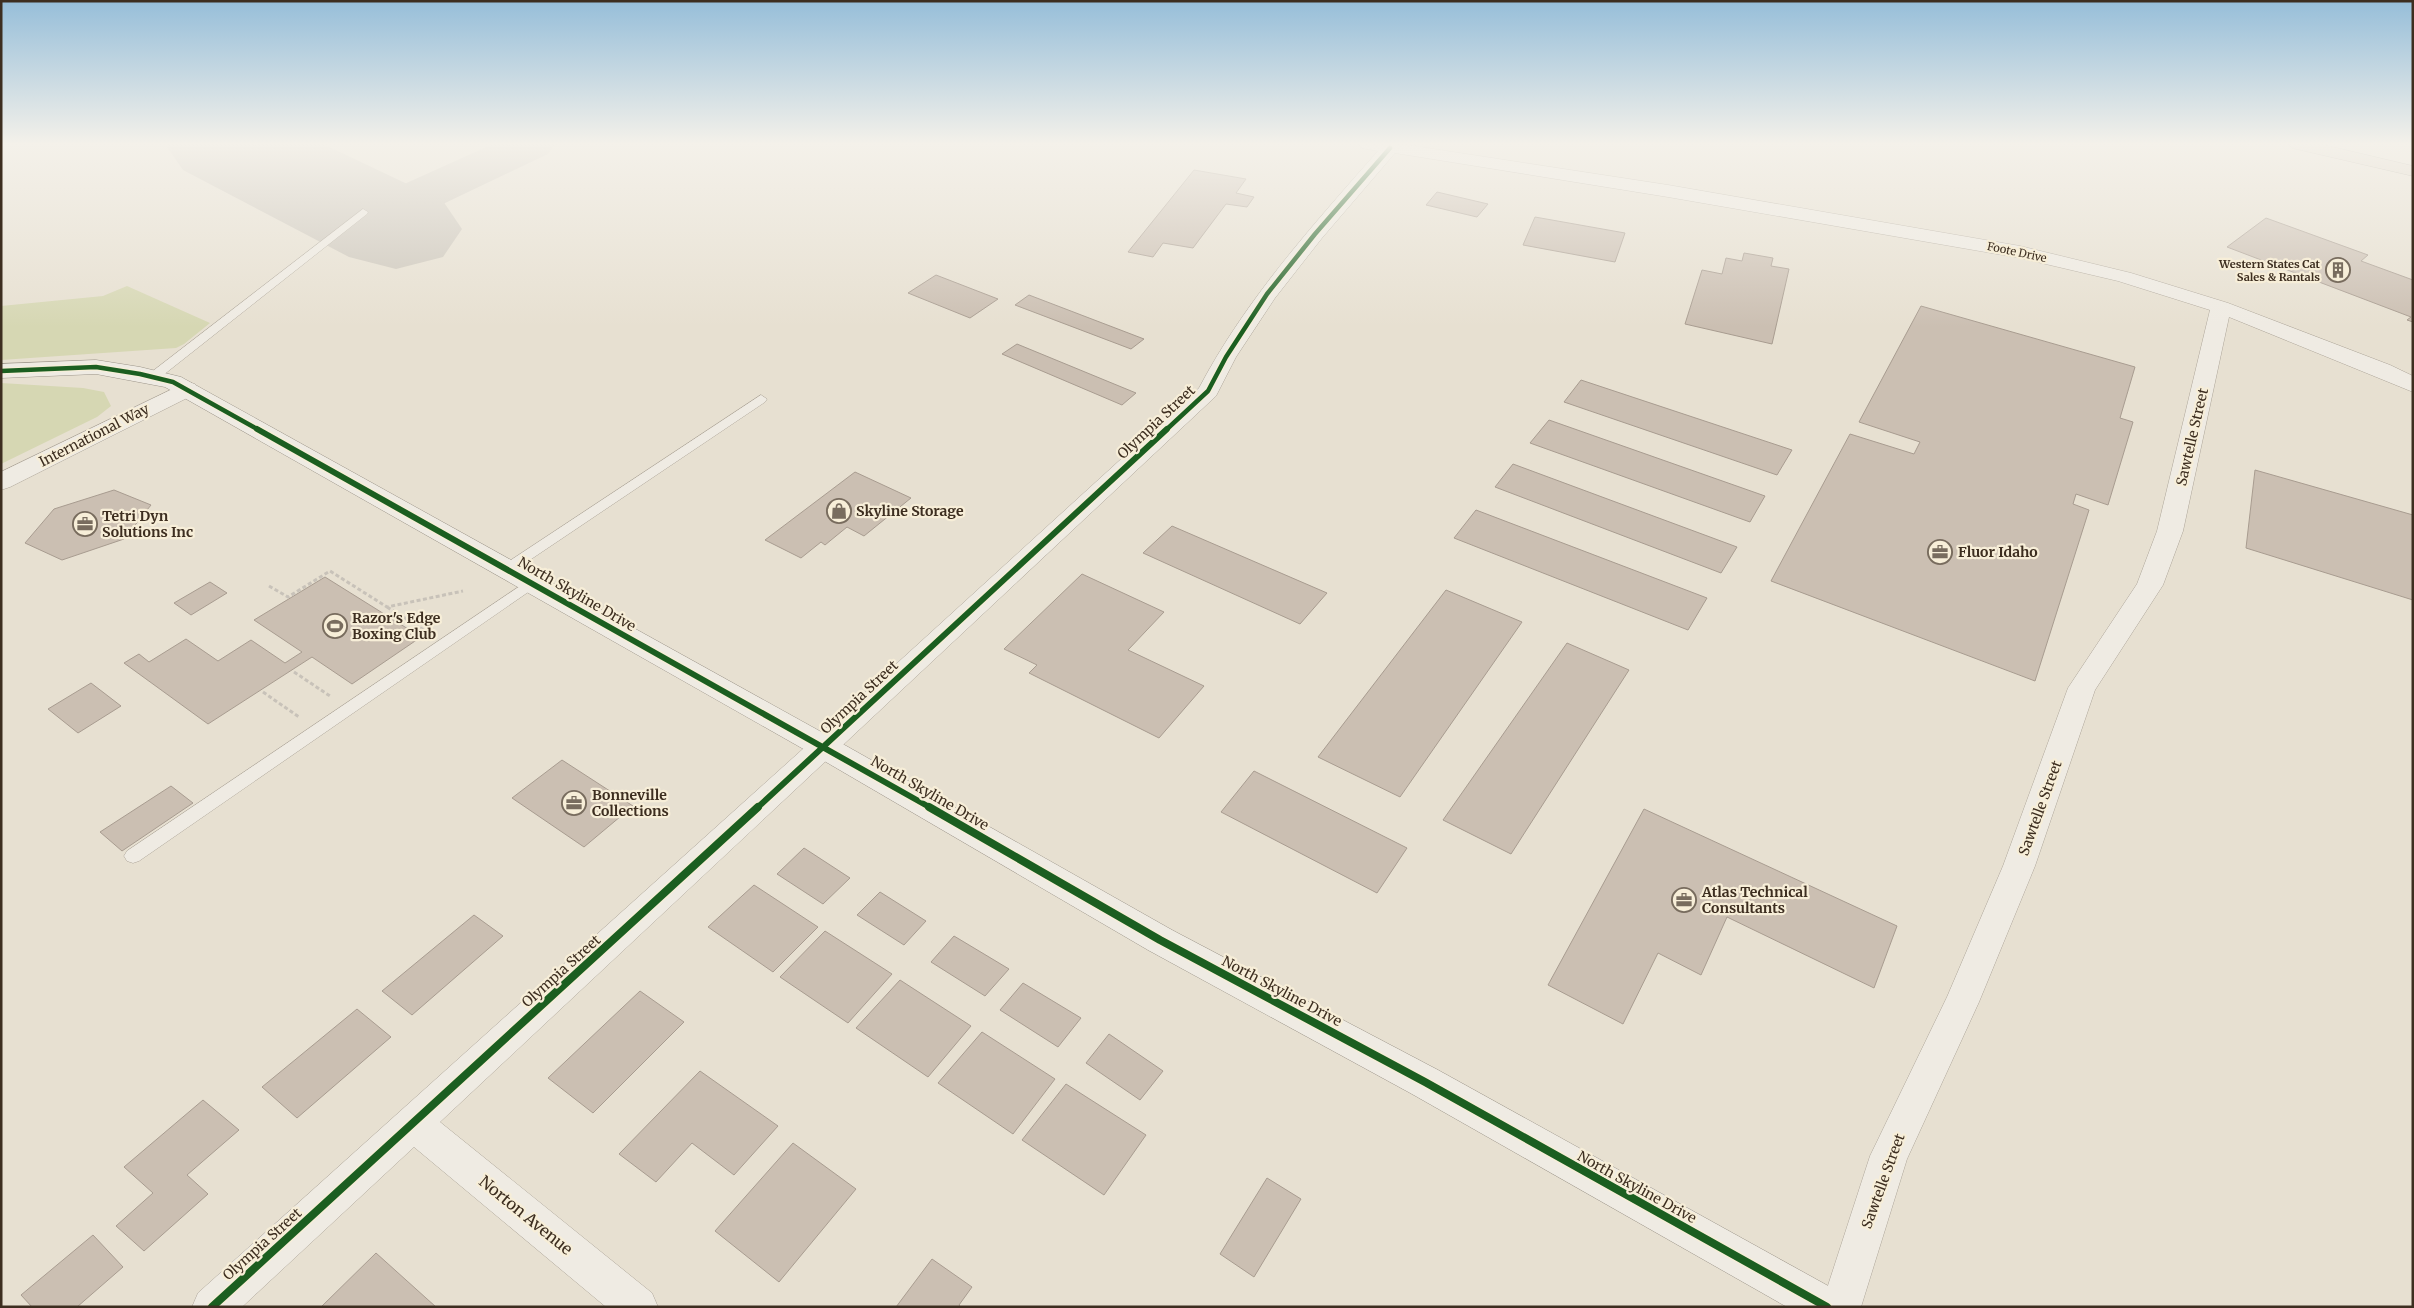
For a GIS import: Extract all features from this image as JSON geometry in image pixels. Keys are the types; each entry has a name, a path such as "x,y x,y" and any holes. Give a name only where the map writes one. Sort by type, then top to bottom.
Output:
{"street":[{"name":"Olympia Street","path":"212,1307 824,747 1208,390 1226,355 1262,300 1334,205"},
{"name":"Foote Drive","path":"1749,205 2020,252 2124,277 2221,307 2413,384"},
{"name":"Sawtelle Street","path":"1841,1307 1889,1156 1962,1002 2019,866 2082,688 2150,585 2170,531 2221,307"},
{"name":"North Skyline Drive","path":"1,371 96,367 154,377 173,382 187,389 824,747 1160,940 1425,1082 1827,1307"},
{"name":"International Way","path":"1,482 187,389"},
{"name":"Norton Avenue","path":"414,1123 638,1307"}],"lane":[{"path":"154,377 363,212"},
{"path":"133,856 761,399"}],"path":[{"path":"269,586 288,597 330,571 433,636"},
{"path":"387,607 463,592"},
{"path":"294,672 331,697"},
{"path":"263,692 294,715 302,718"}],"green space":[{"path":"127,286 210,323 184,344 176,348 1,360 1,306 103,296"},
{"path":"1,383 83,388 104,392 111,406 97,417 1,464"}],"building":[{"path":"1166,205 1225,205 1193,248 1163,243 1153,257 1128,252"},
{"path":"1426,205 1487,205 1477,217"},
{"path":"1535,217 1625,233 1615,262 1523,245"},
{"name":"Western States Cat Sales & Rantals","path":"2266,218 2368,255 2361,261 2413,280 2413,322 2407,320 2411,317 2227,247"},
{"path":"1744,253 1773,258 1771,266 1789,269 1772,344 1685,324 1702,270 1722,274 1726,258 1742,261"},
{"path":"936,275 998,299 970,318 908,293"},
{"path":"1029,295 1144,339 1131,349 1015,305"},
{"path":"1921,306 2135,367 2120,418 2133,422 2108,505 2076,494 2073,504 2089,510 2035,681 1771,581 1850,434 1914,454 1920,442 1859,422"},
{"path":"1017,344 1136,393 1122,405 1002,354"},
{"path":"1581,380 1792,450 1777,475 1564,402"},
{"path":"1549,420 1765,496 1750,522 1530,443"},
{"path":"1513,464 1737,547 1721,573 1495,487"},
{"path":"2255,470 2413,515 2413,600 2246,548"},
{"path":"855,472 911,498 864,536 847,527 825,545 821,542 801,558 765,540"},
{"path":"114,490 151,505 124,539 62,560 25,543 54,509"},
{"path":"1476,510 1707,598 1688,630 1454,538"},
{"path":"1172,526 1327,593 1300,624 1143,553"},
{"path":"1082,574 1164,612 1128,650 1204,686 1159,738 1029,673 1037,665 1004,649"},
{"path":"325,577 421,637 352,684 312,657 208,724 124,663 139,654 149,662 186,639 218,661 251,640 285,663 302,652 254,620"},
{"path":"210,582 227,593 191,615 174,603"},
{"path":"1446,590 1522,622 1400,797 1318,757"},
{"path":"1567,643 1629,670 1511,854 1443,820"},
{"path":"91,683 121,706 78,733 48,709"},
{"path":"562,760 633,806 584,847 512,798"},
{"path":"1254,771 1407,848 1377,893 1221,812"},
{"path":"171,786 193,803 122,851 100,832"},
{"path":"1644,809 1897,926 1874,988 1727,917 1701,975 1658,953 1623,1024 1548,985"},
{"path":"804,848 850,878 823,904 777,874"},
{"path":"754,885 818,927 773,972 708,927"},
{"path":"880,892 926,921 904,945 857,915"},
{"path":"474,915 503,936 412,1015 382,991"},
{"path":"825,931 892,974 848,1023 780,977"},
{"path":"954,936 1009,969 985,996 931,962"},
{"path":"900,980 971,1026 928,1077 856,1028"},
{"path":"1023,983 1081,1018 1058,1047 1000,1010"},
{"path":"640,991 684,1022 593,1113 548,1078"},
{"path":"357,1009 391,1037 297,1118 262,1087"},
{"path":"982,1032 1055,1079 1013,1134 938,1083"},
{"path":"1109,1034 1163,1071 1140,1100 1086,1063"},
{"path":"700,1071 778,1126 734,1175 692,1143 656,1182 619,1154"},
{"path":"1066,1084 1146,1135 1104,1195 1022,1140"},
{"path":"203,1100 239,1130 187,1175 208,1194 144,1251 116,1226 153,1193 124,1167"},
{"path":"793,1143 856,1189 779,1282 715,1231"},
{"path":"1267,1178 1301,1199 1254,1277 1220,1254"},
{"path":"93,1235 123,1267 77,1307 32,1307 21,1295"},
{"path":"376,1253 436,1307 321,1307"},
{"path":"932,1259 972,1287 959,1305 961,1307 896,1307"}],"taxiway":[{"path":"353,207 370,209 392,205"}],"runway":[{"path":"348,205 396,229"}],"cycle path":[{"path":"212,1307 824,747 1208,391 1245,325 1267,294 1340,205"},
{"path":"1,371 96,367 140,374 173,382 824,747 1160,940 1425,1082 1827,1307"}],"place":[{"name":"Western States Cat Sales & Rantals","path":"2338,270"},
{"name":"Skyline Storage","path":"839,511"},
{"name":"Tetri Dyn Solutions Inc","path":"85,524"},
{"name":"Fluor Idaho","path":"1940,552"},
{"name":"Razor's Edge Boxing Club","path":"335,626"},
{"name":"Bonneville Collections","path":"574,803"},
{"name":"Atlas Technical Consultants","path":"1684,900"}]}
